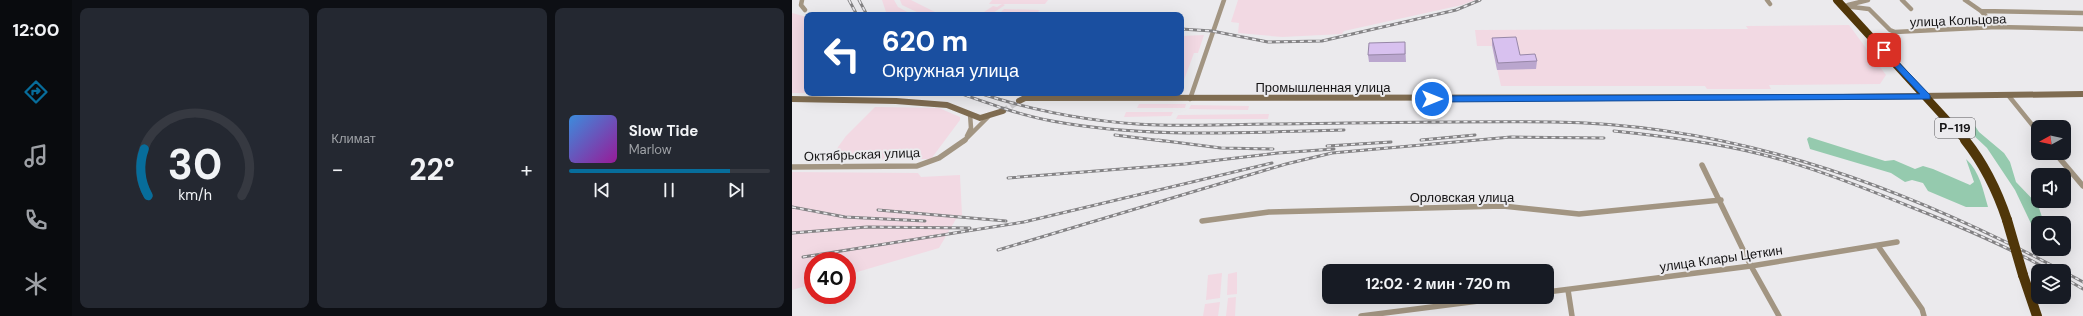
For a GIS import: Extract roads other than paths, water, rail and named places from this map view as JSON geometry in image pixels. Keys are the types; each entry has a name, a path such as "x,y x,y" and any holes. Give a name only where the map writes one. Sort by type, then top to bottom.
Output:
{"highway":[{"name":"Р-119","path":"1837,0 1927,97 1981,160 1997,190 2037,316"}],"street":[{"path":"802,0 801,5 805,10"},
{"path":"1190,99 1224,0"},
{"path":"1842,6 1868,0"},
{"path":"1902,0 1911,9"},
{"path":"1965,0 1981,11 1996,27"},
{"name":"улица Кольцова","path":"1842,6 1869,9 1890,30 1895,32 1996,27 2083,29"},
{"path":"1981,11 2083,12"},
{"name":"Промышленная улица","path":"1019,100 1025,98 1927,97 2083,94"},
{"path":"2008,95 2031,123"},
{"path":"792,99 896,101 947,105 980,118 988,117 1003,111"},
{"path":"962,144 971,128 970,114"},
{"name":"Октябрьская улица","path":"792,167 917,166 946,156 962,144 988,117"},
{"path":"2061,160 2083,186"},
{"path":"1702,165 1721,200 1751,266 1779,316"},
{"name":"Орловская улица","path":"1202,221 1269,212 1503,206 1579,214 1721,200"},
{"name":"улица Клары Цеткин","path":"1554,291 1751,266 1897,242"},
{"path":"1878,246 1922,309 1924,316"},
{"path":"1568,290 1572,316"},
{"path":"1361,316 1455,304"}],"tunnel":[{"path":"1003,111 1019,101"}],"railway":[{"path":"849,0 855,12"},
{"path":"859,0 865,12"},
{"path":"1184,29 1212,31 1268,42 1322,41 1456,10 1480,0"},
{"path":"968,96 1028,116 1088,127 1198,133 1344,130"},
{"path":"988,96 1045,111 1090,119 1135,124 1188,125 1553,122 1624,126 1693,135 1761,150 1827,169 1893,192 1957,219 2021,249 2083,282"},
{"path":"1614,131 1669,137 1724,146 1799,165 1855,185 1947,222 2000,245 2038,264"},
{"path":"1115,135 1163,141"},
{"path":"1421,140 1475,135"},
{"path":"998,250 1286,164 1332,153 1511,137 1604,138"},
{"path":"1158,140 1221,148 1273,149"},
{"path":"1327,146 1391,142"},
{"path":"1008,178 1185,164 1278,153 1334,149"},
{"path":"803,257 1024,222 1272,163"},
{"path":"792,207 845,217 925,221"},
{"path":"878,210 1006,221"},
{"path":"792,233 867,227 970,228"},
{"path":"2071,282 2083,289"}]}
